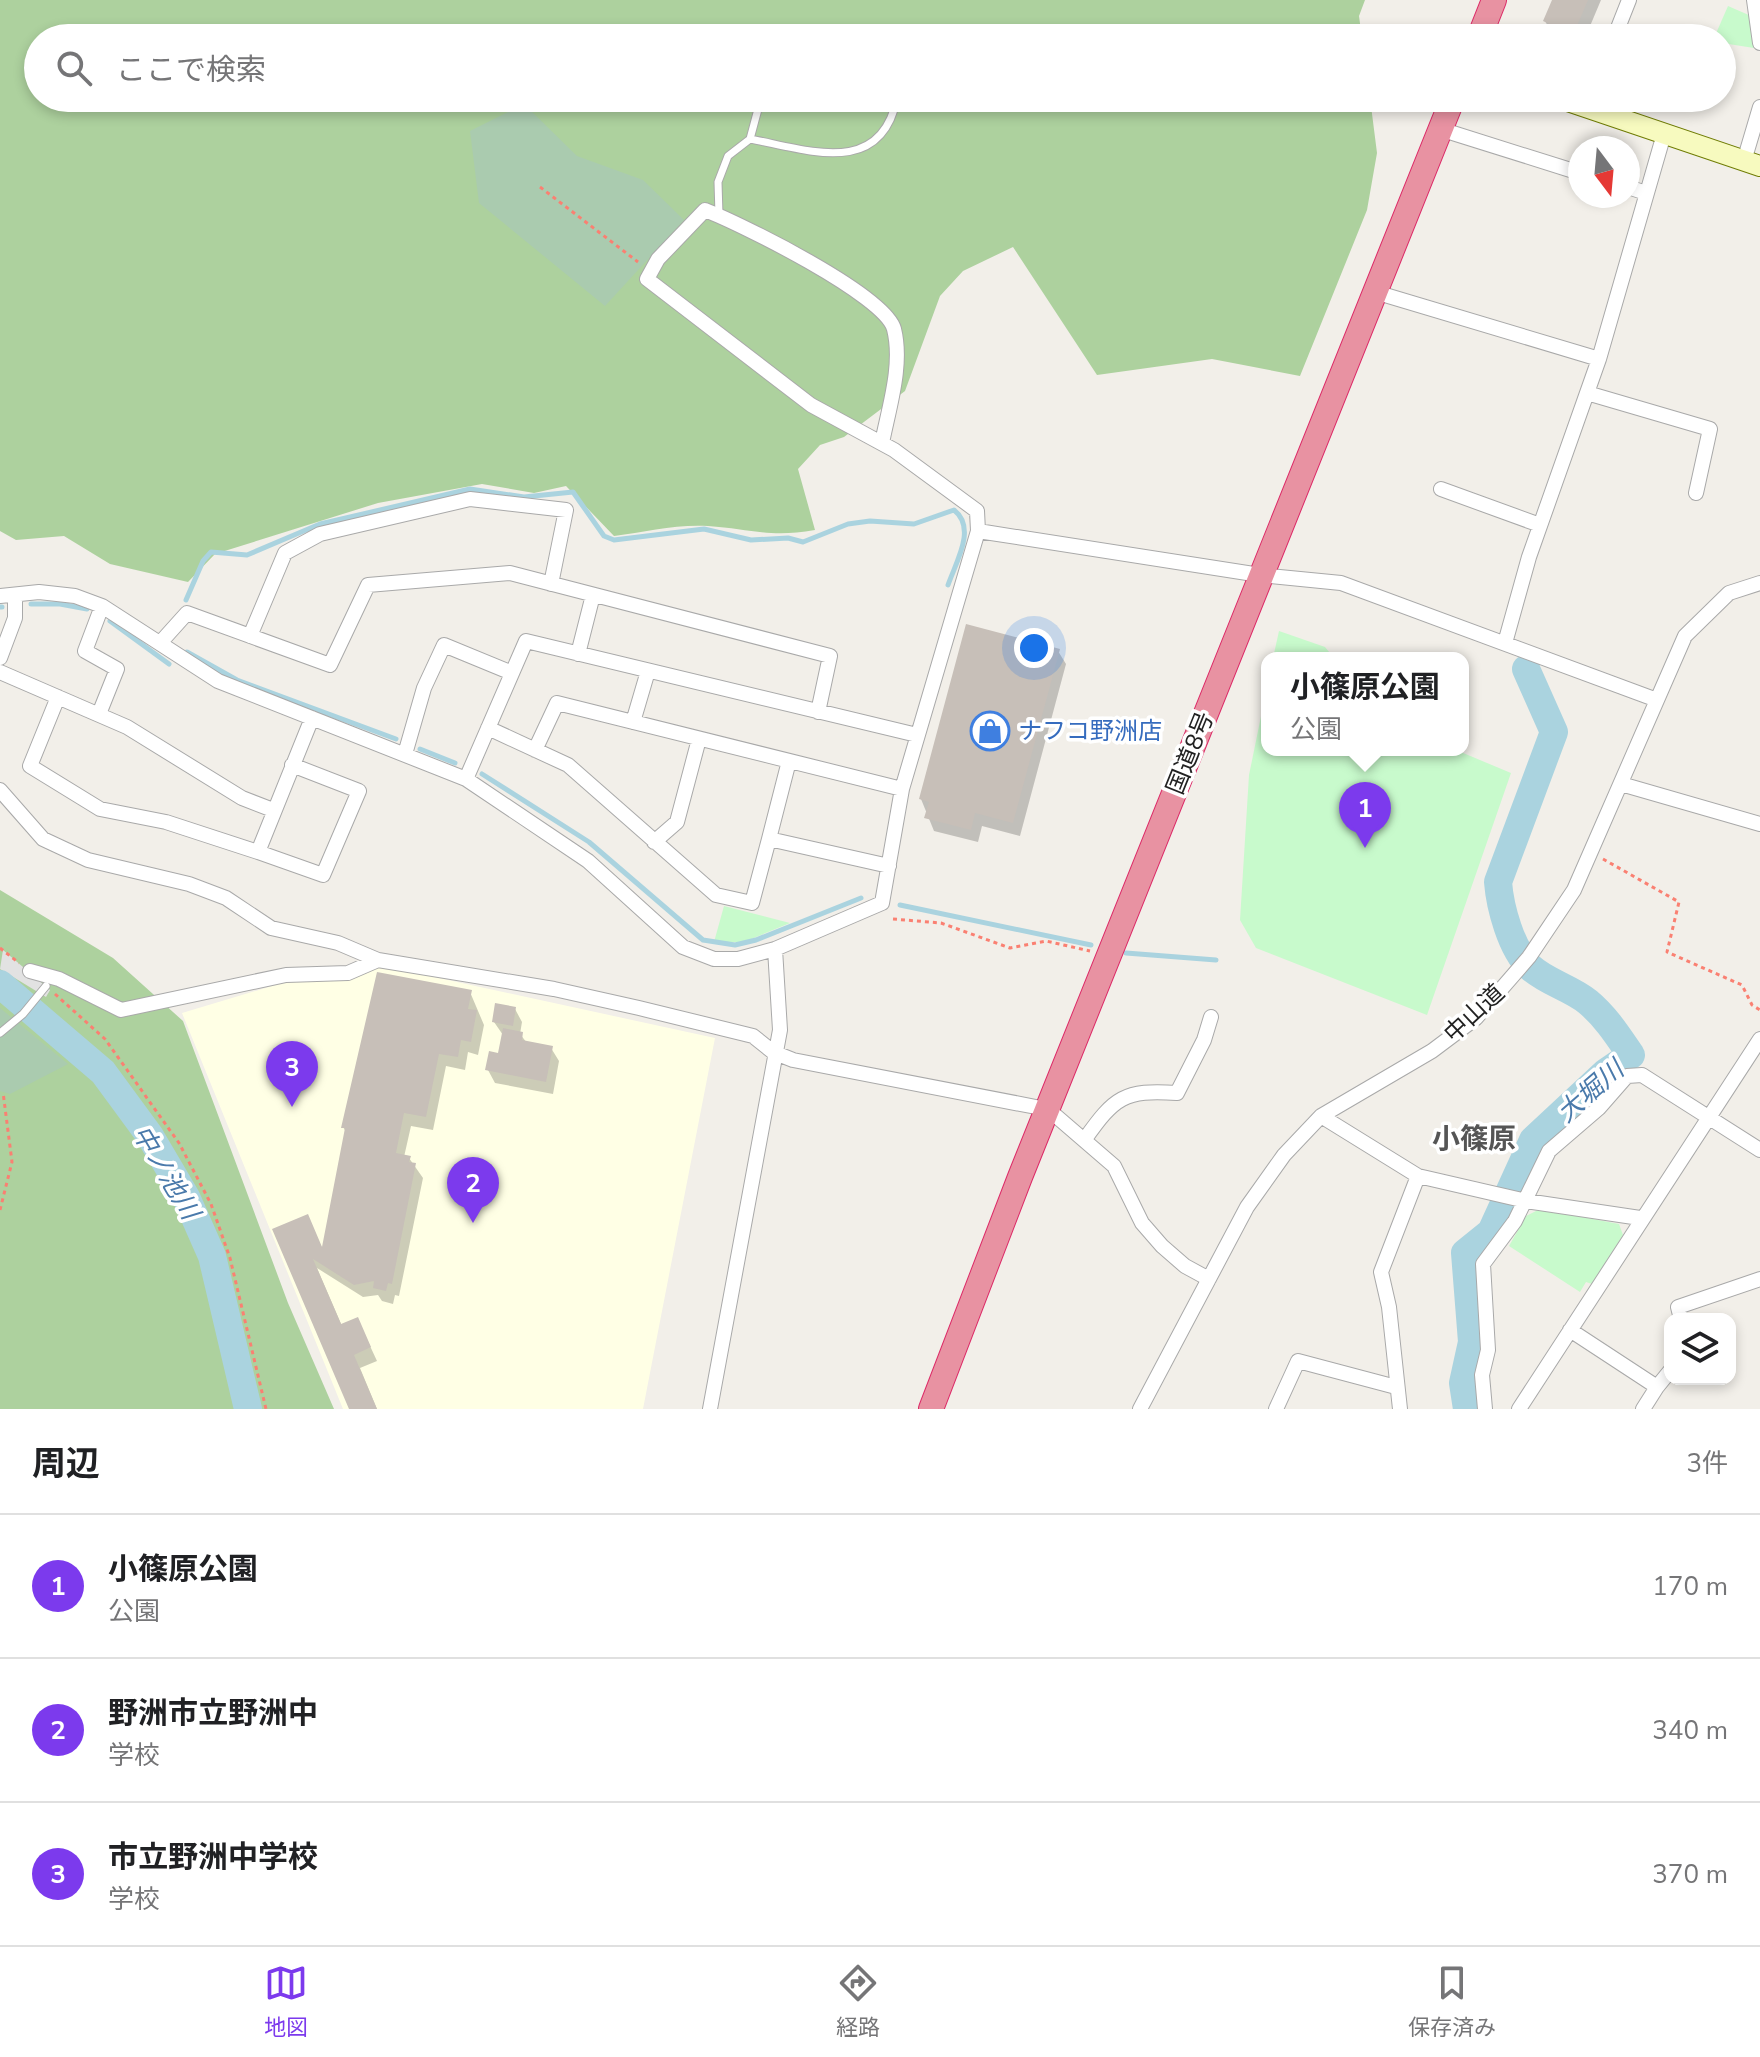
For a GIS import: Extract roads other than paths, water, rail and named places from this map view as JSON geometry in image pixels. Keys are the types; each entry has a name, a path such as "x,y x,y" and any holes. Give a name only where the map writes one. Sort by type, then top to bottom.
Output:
{"highway":[{"path":"1485,24 1494,0"},
{"name":"国道8号","path":"931,1409 1260,575 1447,112"}],"main road":[{"path":"1610,112 1752,164"}],"street":[{"path":"1620,24 1629,0"},
{"path":"1754,0 1760,43"},
{"path":"1752,164 1760,107"},
{"path":"1440,129 1568,169"},
{"path":"1505,643 1540,525 1599,359 1664,134"},
{"path":"1640,191 1646,193"},
{"path":"0,658 15,618 8,596 39,592 75,596 102,606 218,681 466,779 588,861 683,947 714,959 775,949 882,903 902,789 978,531 977,511 882,443 811,405 647,279 658,259 705,210 865,294 893,324 898,354 882,443"},
{"path":"1375,292 1599,359"},
{"path":"1587,393 1710,429 1696,493"},
{"path":"1441,489 1540,525"},
{"path":"250,636 285,553 320,534 470,499 566,510 551,584"},
{"path":"978,531 1260,575 1341,583 1657,700"},
{"path":"160,643 187,613 330,665 368,585 510,573 830,656 818,712"},
{"name":"中山道","path":"1140,1409 1270,1172 1321,1116 1432,1051 1465,1026 1525,962 1574,890 1685,636 1729,593 1760,583"},
{"path":"578,654 593,595"},
{"path":"99,714 117,669 85,651 102,606"},
{"path":"466,779 526,641 917,735"},
{"path":"405,754 424,688 444,645 512,673"},
{"path":"633,722 648,671"},
{"path":"0,672 127,727 242,798 273,810"},
{"path":"58,697 30,766 100,809 166,822 323,875 359,791 292,765"},
{"path":"535,750 557,703 902,789"},
{"path":"258,852 312,718"},
{"path":"488,728 568,765 716,895 752,903 789,761"},
{"path":"654,842 677,822 699,739"},
{"path":"1621,784 1760,824"},
{"path":"3,799 43,839 88,860 189,884 226,898 271,928 338,943 378,960 416,964 639,1008 753,1036 773,1052 793,1060 1047,1111 1085,1139 1114,1166 1142,1223 1185,1266 1209,1279"},
{"path":"769,839 889,866"},
{"path":"710,1409 773,1052 780,1030 775,949"},
{"path":"30,971 59,979 121,1010 286,975 348,973 378,960"},
{"path":"1085,1139 1110,1104 1146,1091 1177,1093 1204,1040 1211,1017"},
{"path":"1519,1409 1640,1218 1760,1039"},
{"path":"1485,1409 1482,1375 1488,1350 1483,1264 1549,1151 1599,1108 1627,1076 1642,1075 1760,1150"},
{"path":"1321,1116 1418,1176 1522,1200 1640,1218"},
{"path":"1400,1409 1389,1307 1381,1272 1418,1176"},
{"path":"1680,1313 1678,1307 1760,1279"},
{"path":"1570,1330 1657,1387"},
{"path":"1276,1409 1298,1361 1396,1387"},
{"path":"1643,1409 1664,1378"}],"lane":[{"path":"719,215 718,182 728,156 750,139 757,112"},
{"path":"750,139 835,156 868,146 893,119 894,112"},
{"path":"0,1033 23,1014 46,986"}],"waterway":[{"path":"186,600 203,561 211,552 247,555 320,524 470,489 524,497 573,492 604,536 614,540 704,529 751,540 788,538 803,542 848,524 870,521 914,524 954,510 961,517 964,536 948,585"},
{"path":"31,604 60,604 87,609"},
{"path":"110,621 169,664"},
{"path":"187,652 237,680 396,739"},
{"name":"大堀川","path":"1467,1409 1463,1383 1472,1342 1465,1253 1491,1232 1533,1140 1606,1072 1631,1055 1606,1020 1588,1002 1530,967 1517,950 1504,915 1498,882 1554,732 1526,669"},
{"path":"420,749 455,763"},
{"path":"482,774 589,842 703,940 735,945 756,940 861,898"},
{"path":"900,905 1091,945"},
{"path":"1126,953 1216,960"},
{"name":"中ノ池川","path":"0,984 103,1072 150,1136 186,1197 212,1256 248,1409"}],"place":[{"name":"ナフコ野洲店","path":"990,731"},
{"name":"小篠原公園","path":"1365,848"},
{"name":"市立野洲中学校","path":"292,1107"},
{"name":"野洲市立野洲中","path":"473,1223"}],"district":[{"name":"小篠原","path":"1474,1138"}]}
